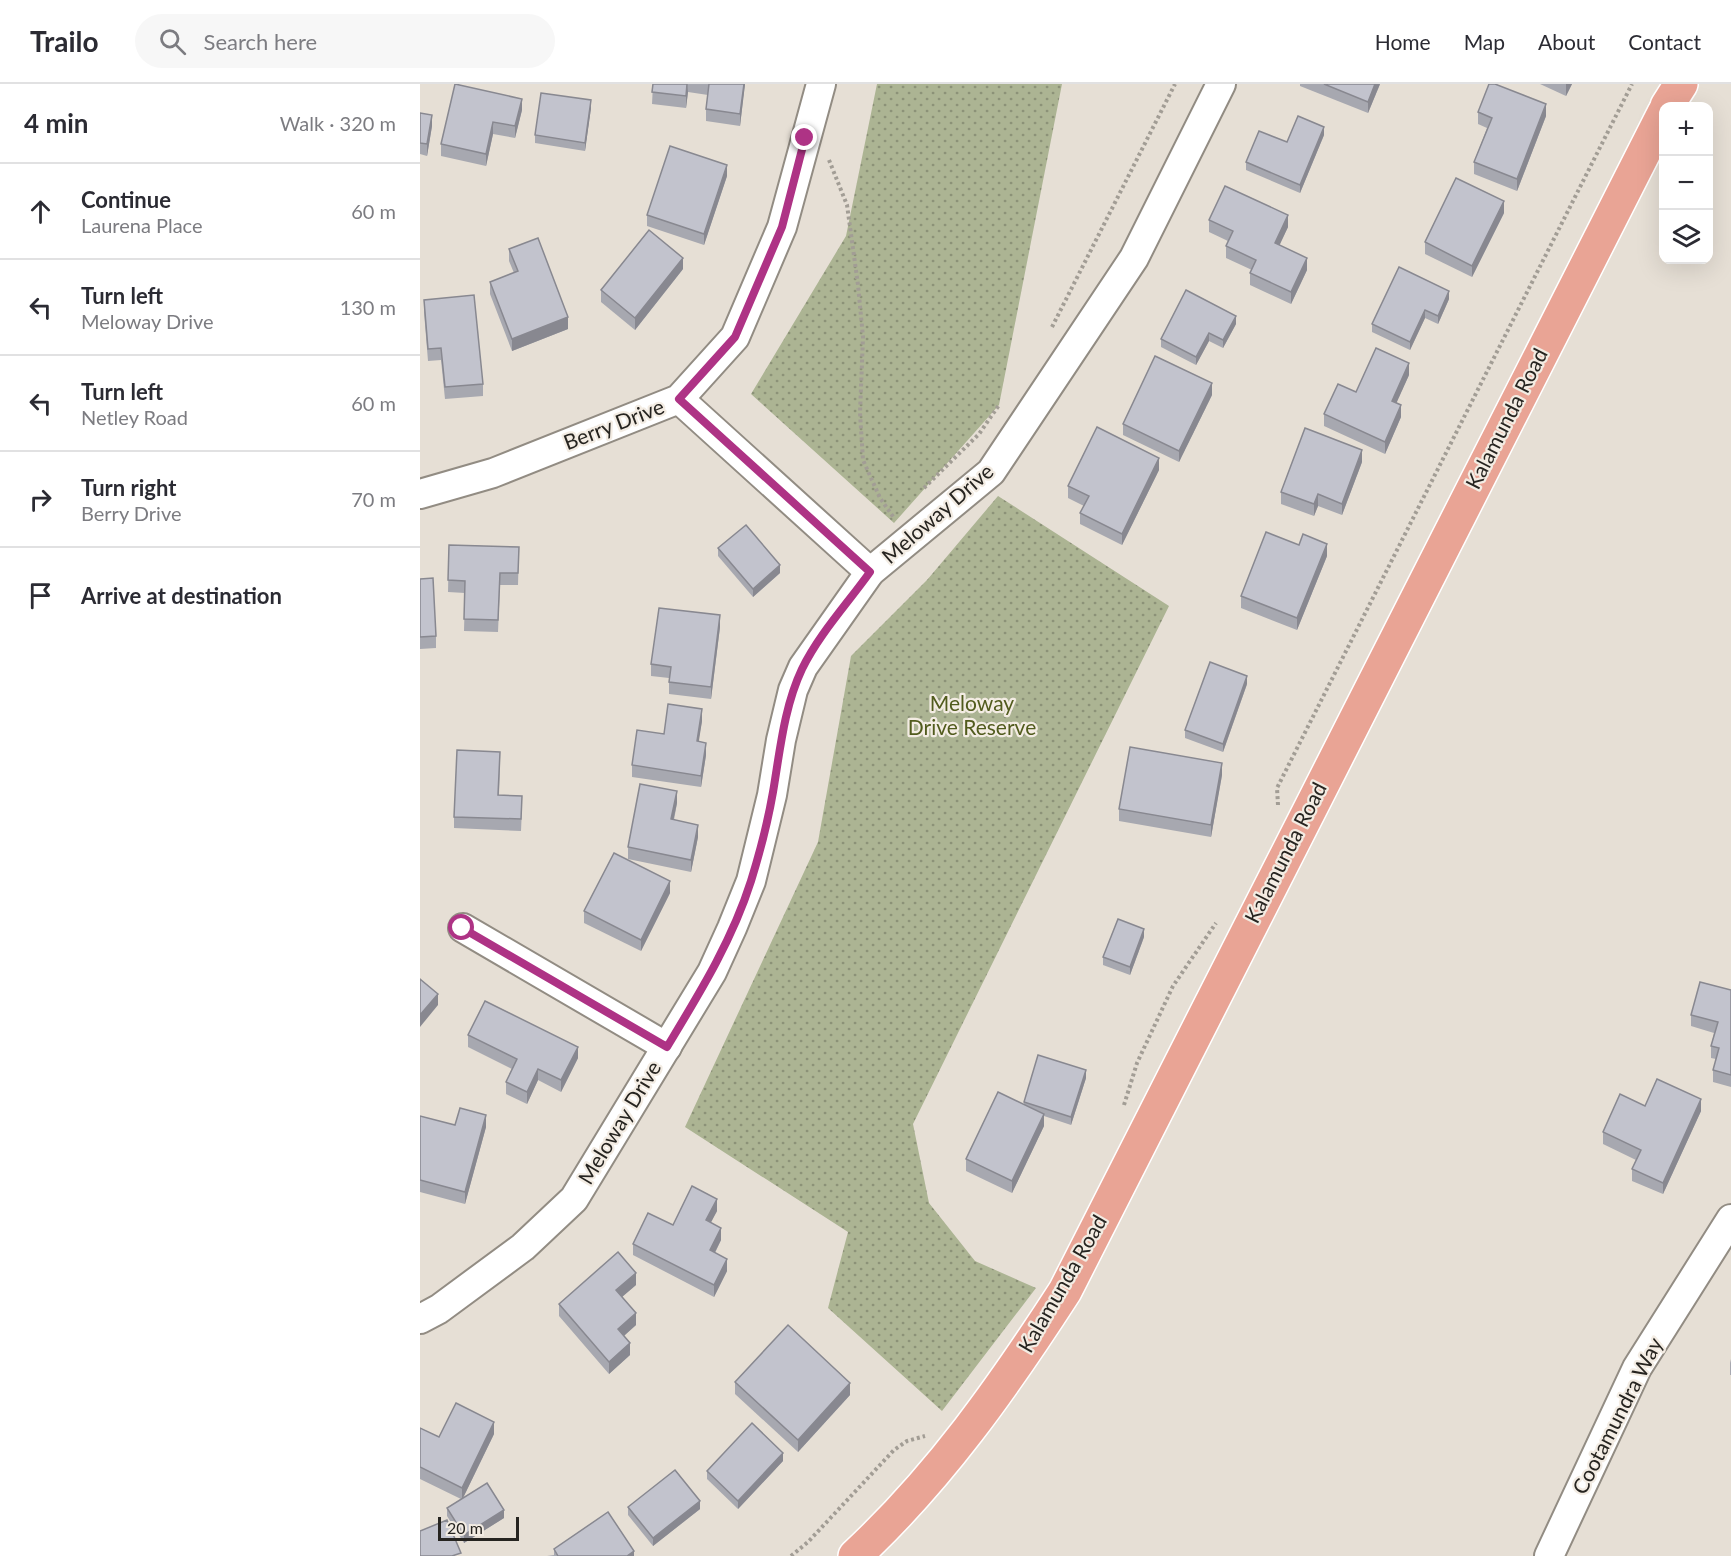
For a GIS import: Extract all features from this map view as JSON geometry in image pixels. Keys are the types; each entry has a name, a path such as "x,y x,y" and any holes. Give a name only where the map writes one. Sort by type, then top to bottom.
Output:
{"main road":[{"path":"1670,102 1681,84"},
{"name":"Kalamunda Road","path":"855,1556 909,1503 950,1457 995,1397 1065,1291 1659,123"}],"street":[{"name":"Berry Drive","path":"420,494 493,473 679,399 735,337 782,227 821,84"},
{"name":"Meloway Drive","path":"420,1319 439,1309 523,1247 574,1199 712,972 751,881 772,795 781,740 800,675 816,645 870,572 991,472 1134,258 1221,84"},
{"path":"679,399 870,572"},
{"path":"462,928 667,1047"},
{"name":"Cootamundra Way","path":"1549,1556 1637,1368 1731,1219"}],"path":[{"path":"1046,338 1175,84"},
{"path":"1276,814 1277,788 1632,84"},
{"path":"812,115 847,204 863,338 860,413 863,460 880,498 894,519 902,511"},
{"path":"917,495 979,434 1006,396"},
{"path":"1122,1110 1137,1063 1173,986 1220,916"},
{"path":"791,1556 808,1542 894,1450 930,1431"}],"green space":[{"path":"877,84 1062,84 999,405 894,523 751,394 846,236"},
{"name":"Meloway Drive Reserve","path":"998,496 1169,606 913,1124 929,1203 975,1261 1036,1288 942,1411 828,1308 848,1232 685,1127 818,842 851,656 927,580"}],"building":[{"path":"455,84 522,99 515,126 493,122 486,154 441,144"},
{"path":"653,84 687,84 686,96 652,92"},
{"path":"709,84 744,84 740,114 706,109"},
{"path":"1324,84 1375,84 1368,102"},
{"path":"1489,84 1495,84 1546,104 1517,179 1474,162 1492,118 1478,112"},
{"path":"541,93 591,100 585,143 535,135"},
{"path":"420,113 432,115 427,144 420,143"},
{"path":"1298,116 1324,127 1300,185 1246,162 1259,131 1287,142"},
{"path":"670,146 727,165 704,234 647,215"},
{"path":"1456,178 1504,201 1472,266 1425,242"},
{"path":"1225,186 1288,215 1275,243 1307,258 1291,292 1250,273 1256,260 1226,246 1233,231 1209,220"},
{"path":"649,230 683,258 635,318 601,290"},
{"path":"538,238 568,317 512,339 490,282 518,271 509,249"},
{"path":"1399,267 1449,291 1438,316 1425,310 1410,342 1372,324"},
{"path":"1186,290 1236,316 1223,340 1209,333 1196,357 1161,339"},
{"path":"474,295 483,384 445,387 441,348 428,349 424,300"},
{"path":"1376,348 1409,363 1392,401 1401,405 1385,442 1324,414 1338,384 1356,392"},
{"path":"1155,356 1212,383 1179,451 1123,424"},
{"path":"1097,427 1159,458 1122,534 1080,513 1089,496 1068,486"},
{"path":"1305,428 1362,450 1342,504 1318,494 1314,504 1281,492"},
{"path":"746,525 780,565 753,589 718,548"},
{"path":"1266,532 1299,545 1303,534 1327,544 1297,618 1241,596"},
{"path":"449,545 519,547 518,573 500,573 498,620 464,619 465,581 448,580"},
{"path":"433,578 436,636 420,637 420,579"},
{"path":"659,608 720,615 711,687 669,682 671,667 651,664"},
{"path":"1210,662 1247,676 1223,744 1185,730"},
{"path":"668,704 702,709 697,741 706,743 701,776 632,765 637,730 664,734"},
{"path":"1130,747 1222,763 1211,825 1119,809"},
{"path":"457,750 500,752 498,795 522,796 521,819 454,817"},
{"path":"640,784 677,791 671,819 698,825 691,860 628,847"},
{"path":"614,853 670,881 641,940 584,911"},
{"path":"1118,919 1144,929 1130,967 1103,957"},
{"path":"420,979 438,994 420,1015"},
{"path":"1700,982 1731,990 1731,1075 1713,1070 1719,1048 1711,1046 1718,1022 1691,1015"},
{"path":"485,1001 578,1047 561,1080 538,1069 527,1092 506,1082 517,1059 468,1035"},
{"path":"1038,1055 1086,1070 1071,1117 1024,1102"},
{"path":"1657,1079 1701,1099 1663,1183 1632,1169 1641,1150 1603,1132 1620,1094 1645,1106"},
{"path":"998,1092 1044,1114 1012,1181 966,1159"},
{"path":"460,1108 486,1115 465,1192 420,1180 420,1116 455,1125"},
{"path":"692,1186 717,1199 706,1220 721,1228 710,1250 727,1259 714,1285 633,1244 648,1213 673,1225"},
{"path":"618,1252 636,1273 616,1290 636,1313 618,1329 630,1343 609,1362 559,1304"},
{"path":"788,1325 850,1383 798,1440 735,1382"},
{"path":"456,1403 494,1422 462,1488 420,1467 420,1428 439,1437"},
{"path":"752,1423 783,1453 738,1501 707,1471"},
{"path":"675,1470 700,1501 653,1538 628,1507"},
{"path":"487,1483 504,1510 464,1535 447,1508"},
{"path":"608,1512 634,1551 627,1556 558,1556 554,1549"},
{"path":"447,1520 461,1553 452,1556 420,1556 420,1531"}],"route":[{"path":"462,928 667,1047 712,972 732,928 751,881 772,795 781,740 793,690 816,645 870,572 679,399 735,337 782,227 805,138"}]}
